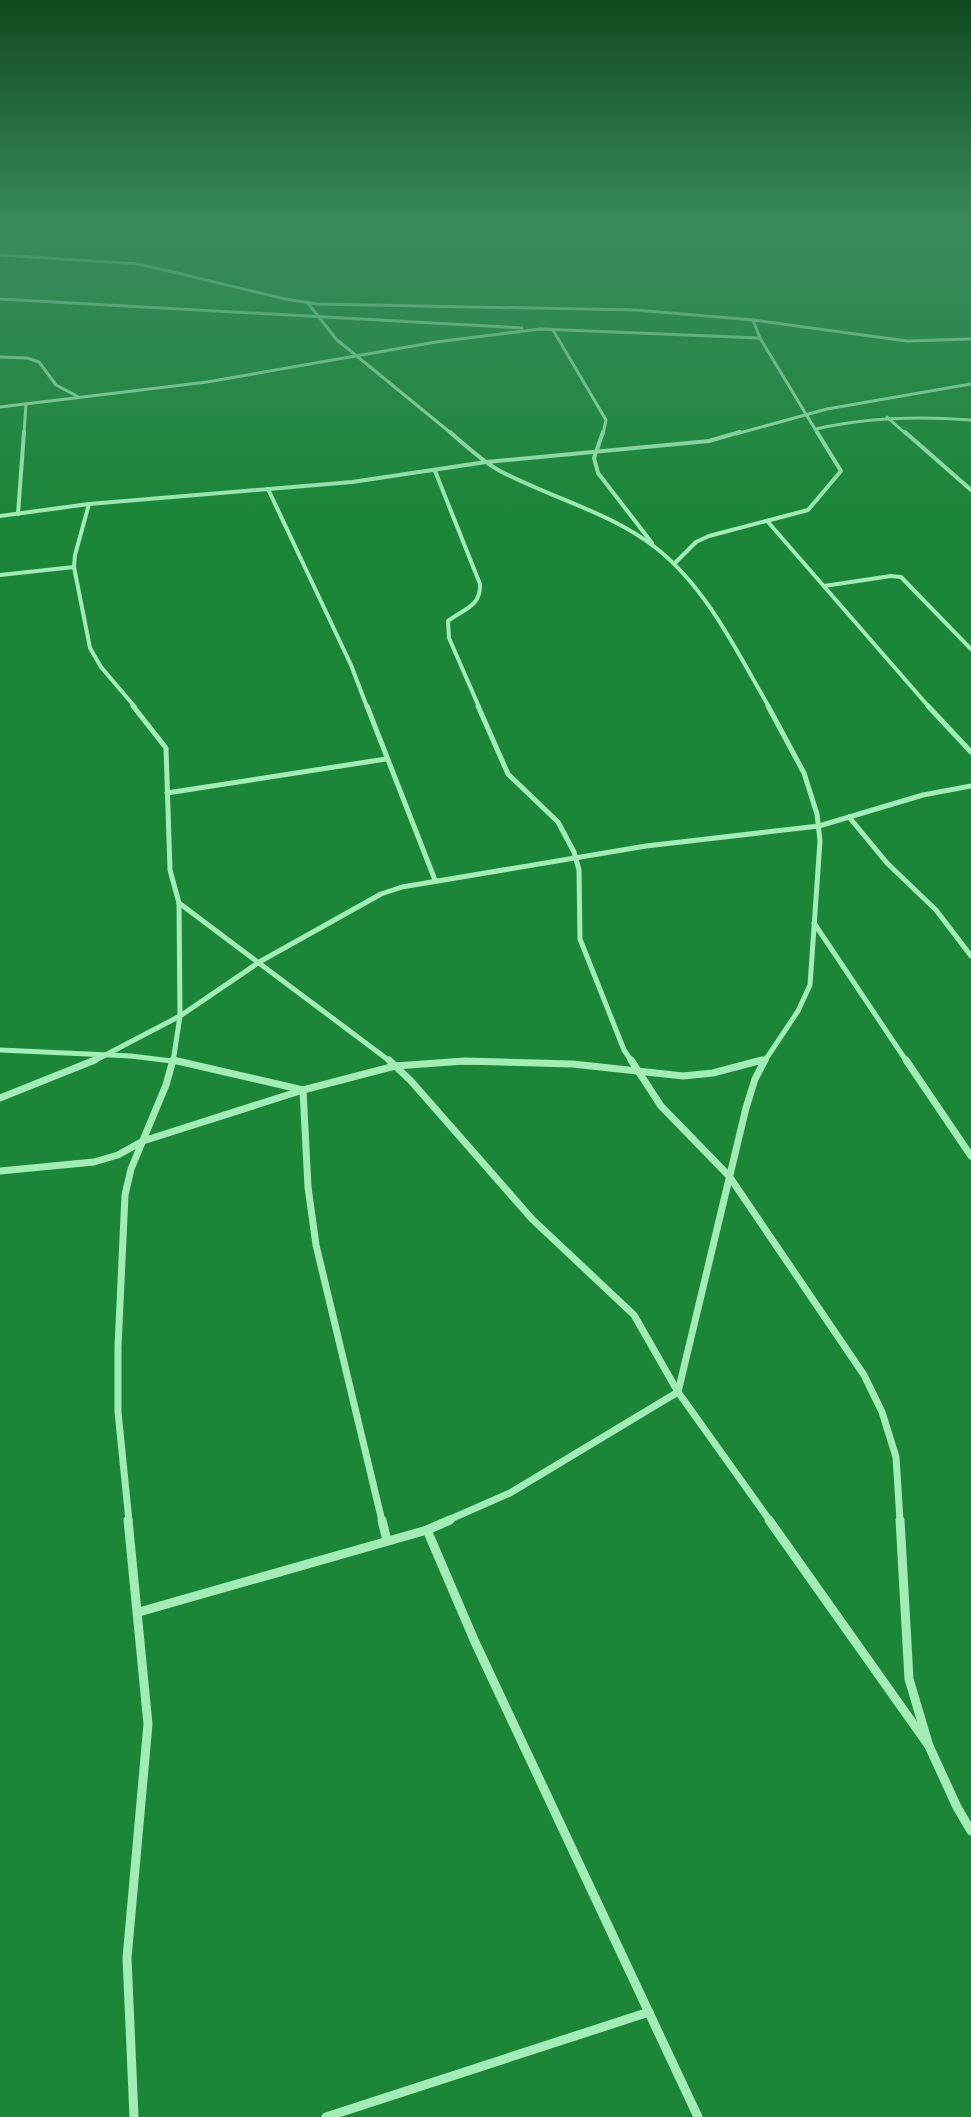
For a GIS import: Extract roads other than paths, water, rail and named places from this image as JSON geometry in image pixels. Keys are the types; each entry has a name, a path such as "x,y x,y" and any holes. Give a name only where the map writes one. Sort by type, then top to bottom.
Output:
{"street":[{"path":"139,1612 427,1530 510,1493 678,1392 729,1176 755,1079 766,1059 793,1023 804,1004 810,985 820,837 805,777 790,745 727,636 675,563 655,546 629,531 500,471 486,462 336,339 321,321"},
{"path":"388,321 760,338"},
{"path":"675,563 696,542 710,536 808,510 841,471 760,338 753,321"},
{"path":"759,321 907,341 971,339"},
{"path":"0,407 207,382 453,339 540,329"},
{"path":"553,330 606,420 606,428 594,452 594,464 598,473 655,546"},
{"path":"0,357 27,358 39,362 56,385 80,397"},
{"path":"0,516 89,504 352,482 486,462 709,441 806,414 971,384"},
{"path":"18,514 26,404"},
{"path":"887,417 971,490"},
{"path":"816,429 860,418 939,417 971,420"},
{"path":"435,471 482,593 476,603 448,621 449,638 508,774 558,822 575,857 579,880 580,939 624,1050 636,1072 661,1106 729,1176 864,1375 882,1412 896,1457 909,1679 929,1746 957,1807 971,1831"},
{"path":"268,489 351,665 435,880"},
{"path":"89,504 75,555 74,567 90,648 101,667 159,736 166,748 170,870 179,903 180,1016 173,1060 131,1170 125,1195 118,1347 118,1412 148,1724 127,1958 134,2117"},
{"path":"768,522 909,685 971,752"},
{"path":"0,575 74,567"},
{"path":"824,586 891,576 902,578 971,649"},
{"path":"168,793 386,759"},
{"path":"0,1098 108,1055 180,1016 261,962 381,894 435,880 575,857 646,846 819,826 923,795 971,786"},
{"path":"849,817 887,863 936,910 971,956"},
{"path":"179,903 381,1052 532,1219 634,1315 678,1392 929,1746"},
{"path":"814,923 971,1156"},
{"path":"0,1050 173,1060 303,1090"},
{"path":"0,1171 94,1162 118,1155 143,1141 303,1090 395,1066 465,1061 526,1062 573,1064 683,1076 713,1073 766,1059"},
{"path":"303,1090 308,1187 316,1245 387,1542"},
{"path":"427,1530 476,1642 698,2117"},
{"path":"326,2117 649,2012"}]}
